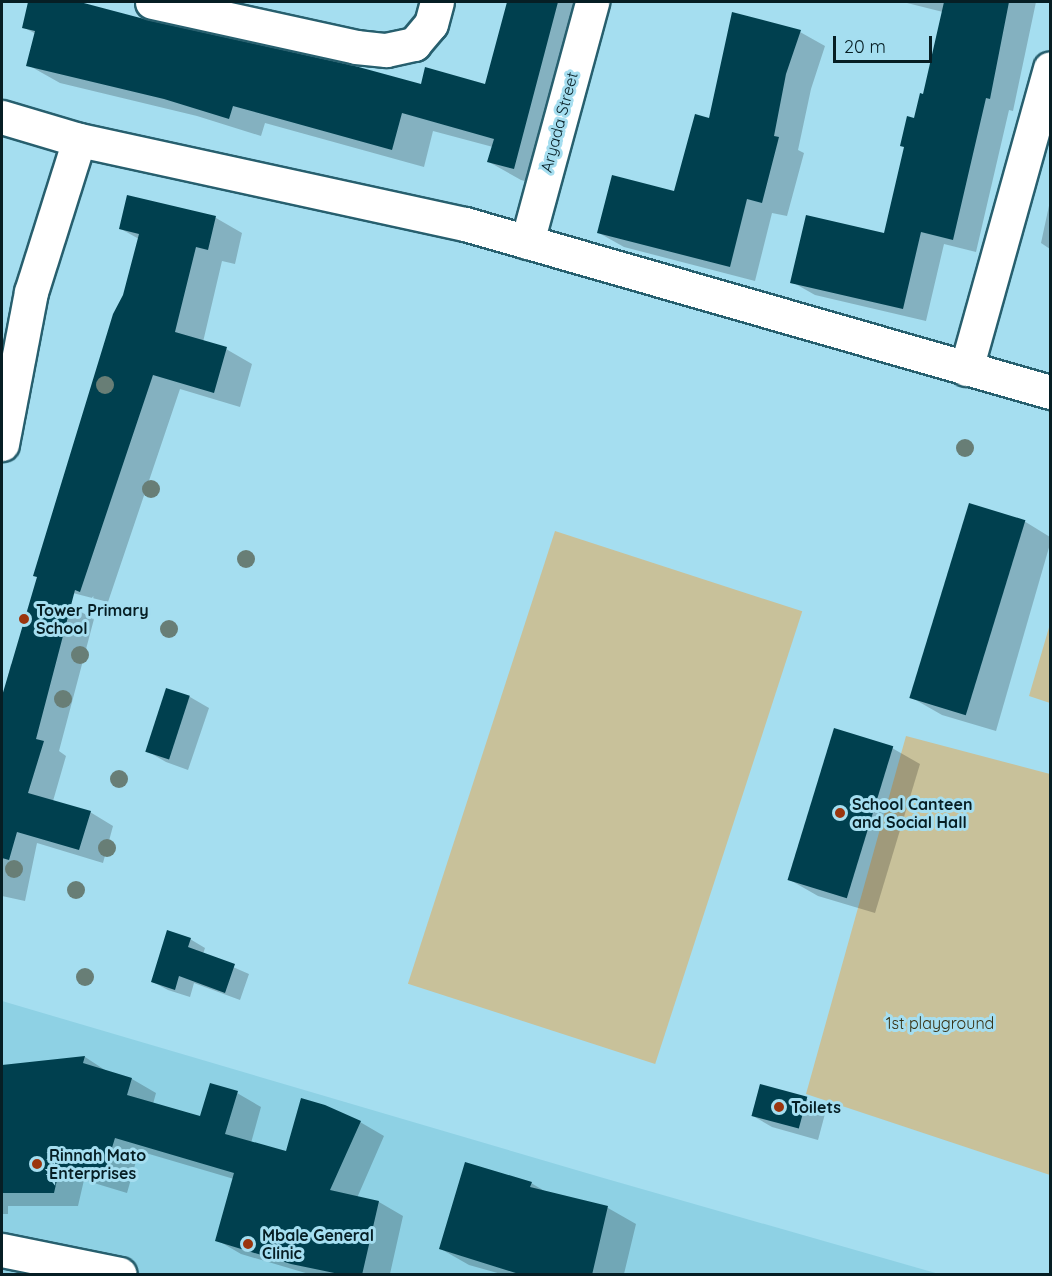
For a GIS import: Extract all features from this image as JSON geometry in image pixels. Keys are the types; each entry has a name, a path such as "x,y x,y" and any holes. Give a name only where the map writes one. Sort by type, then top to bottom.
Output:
{"street":[{"path":"152,2 356,47 386,50 414,44 431,24 437,2"},
{"name":"Aryada Street","path":"526,242 592,2"},
{"path":"966,369 1050,69"},
{"path":"2,117 79,140 465,224 1050,392"},
{"path":"2,444 31,291 79,140"},
{"path":"2,1250 120,1275"}],"shaded area":[{"path":"2,1001 600,1177 939,1274 2,1274"}],"green space":[{"path":"555,531 802,611 655,1064 408,984"},
{"path":"1050,624 1050,703 1029,696"},
{"name":"1st playground","path":"906,736 1050,774 1050,1175 806,1094"}],"building":[{"path":"28,2 80,2 148,20 355,66 421,84 425,67 485,84 507,2 558,2 514,169 487,162 494,139 402,113 392,150 233,106 229,119 164,99 26,66 35,31 22,28"},
{"path":"944,2 1009,2 990,99 986,98 953,240 921,232 903,309 790,283 806,215 884,233 904,147 900,146 907,116 914,118 920,93 923,94"},
{"path":"732,12 801,30 786,74 774,136 779,137 762,203 747,199 730,267 597,233 612,175 674,191 695,114 709,118"},
{"path":"127,195 216,216 208,250 196,247 175,332 227,347 214,393 153,375 80,592 75,590 36,739 44,741 28,793 91,811 79,850 17,832 9,860 2,858 2,696 37,577 33,576 113,314 123,295 139,234 119,229"},
{"path":"969,503 1025,520 966,715 909,698"},
{"path":"166,688 190,696 169,759 145,752"},
{"name":"School Canteen and Social Hall","path":"834,728 893,746 847,898 788,880"},
{"path":"167,930 191,938 188,947 235,964 225,993 179,976 175,990 151,982"},
{"path":"85,1056 83,1063 132,1078 127,1095 200,1116 210,1083 238,1091 225,1134 286,1151 301,1098 325,1105 361,1121 330,1190 379,1201 362,1275 344,1275 291,1264 215,1241 234,1173 115,1138 102,1180 60,1167 54,1193 2,1193 2,1065"},
{"name":"Toilets","path":"760,1084 807,1097 799,1129 751,1116"},
{"path":"465,1162 532,1182 530,1187 608,1206 592,1275 522,1275 439,1249"}],"place":[{"name":"Tower Primary School","path":"24,619"},
{"name":"School Canteen and Social Hall","path":"840,813"},
{"name":"Toilets","path":"779,1107"},
{"name":"Rinnah Mato Enterprises","path":"37,1164"},
{"name":"Mbale General Clinic","path":"248,1244"}]}
